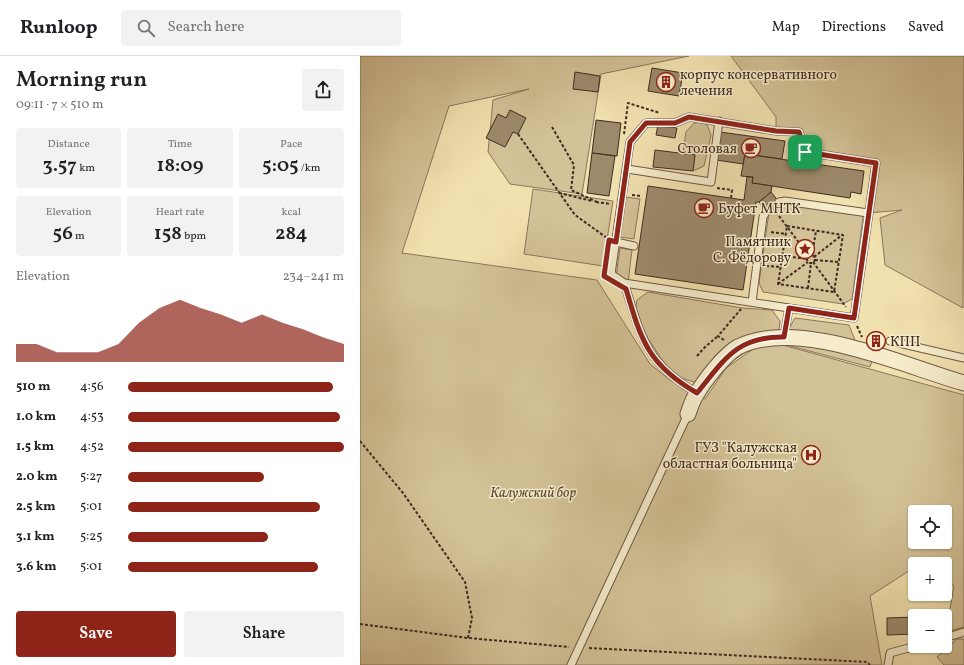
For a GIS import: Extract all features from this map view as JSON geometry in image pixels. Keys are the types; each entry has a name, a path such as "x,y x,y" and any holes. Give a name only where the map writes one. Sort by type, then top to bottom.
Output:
{"street":[{"path":"688,414 697,393 728,355 737,348 758,340 784,337 826,343 877,355 964,383"}],"lane":[{"path":"689,117 776,131 799,132 805,152 876,163 854,318 624,283 611,274 627,170 630,142 646,123 675,123 689,117"},
{"path":"627,170 711,182 719,121"},
{"path":"779,202 785,200 868,213"},
{"path":"752,302 763,217 766,212"},
{"path":"616,242 634,246"},
{"path":"624,283 645,344 662,369 697,393"},
{"path":"784,337 789,308"},
{"path":"890,341 964,358"},
{"path":"571,665 688,414"},
{"path":"952,636 964,632"},
{"path":"888,665 890,653 908,648"}],"path":[{"path":"624,134 628,103 662,114"},
{"path":"552,127 574,165 571,190 597,202 559,193"},
{"path":"518,134 575,215 609,240 610,233"},
{"path":"775,211 811,259"},
{"path":"787,226 843,235"},
{"path":"778,284 787,226"},
{"path":"761,230 786,234"},
{"path":"808,288 816,231"},
{"path":"778,284 843,235"},
{"path":"778,284 834,292 843,235"},
{"path":"782,256 838,262"},
{"path":"757,265 781,267"},
{"path":"697,356 704,347 718,336 742,308 752,302"},
{"path":"718,336 728,342"},
{"path":"360,442 403,493 465,582 472,618 468,638"},
{"path":"360,624 468,638 579,647 867,662 870,665"}],"green space":[{"name":"Калужский бор","path":"360,56 689,56 601,74 582,194 510,184 488,152 493,100 529,89 449,106 402,253 597,280 650,364 670,380 705,399 726,368 756,347 779,344 964,395 964,627 952,630 952,609 950,609 954,586 952,585 952,557 908,557 908,572 870,596 882,665 360,665"},
{"path":"731,56 964,56 963,308 885,265 880,218 902,210 868,213 876,163 805,152 799,132 776,131 776,117"},
{"path":"701,122 707,125 711,135 704,166 693,171 695,155 683,153 686,132 694,123"},
{"path":"533,189 613,201 603,266 524,254"},
{"path":"626,197 640,199 634,239 620,237"},
{"path":"789,199 864,210 852,299 843,304 763,292 759,283 769,212"},
{"path":"620,248 632,250 628,283 616,277"},
{"path":"648,292 742,308 772,310 780,321 779,330 751,337 697,383 675,376 662,360 634,317 637,300"},
{"path":"795,318 849,325 859,350 820,336 788,330"},
{"path":"782,336 873,358 870,367 779,343 755,346 726,365 737,348"},
{"path":"957,639 964,639 964,665 944,665 937,657 941,653 952,653 952,644"}],"building":[{"name":"корпус консервативного лечения","path":"652,68 683,73 679,96 648,91"},
{"path":"575,72 600,76 598,92 573,89"},
{"path":"510,110 526,118 518,134 513,132 505,147 486,138 498,114 506,118"},
{"path":"596,120 621,123 617,156 592,153"},
{"path":"658,125 677,128 675,138 656,135"},
{"name":"Столовая","path":"720,132 785,141 782,159 745,154 743,164 716,160"},
{"path":"655,150 695,155 693,171 653,167"},
{"path":"592,153 615,156 609,196 587,193"},
{"path":"745,154 864,171 861,194 851,192 850,198 752,183 753,177 741,176"},
{"path":"747,177 753,177 752,183 772,186 771,192 759,202 756,202 743,290 635,274 648,186 744,200"},
{"path":"771,192 779,202 783,198 775,211 770,208 766,212 759,202"},
{"name":"КПП","path":"872,337 881,340 880,346 870,343"},
{"path":"908,617 908,634 887,635 887,618"}],"place":[{"name":"корпус консервативного лечения","path":"666,82"},
{"name":"Столовая","path":"751,148"},
{"name":"Буфет МНТК","path":"704,208"},
{"name":"Памятник С. Фёдорову","path":"805,249"},
{"name":"КПП","path":"876,341"},
{"name":"ГУЗ \"Калужская областная больница\"","path":"811,455"}],"route":[{"path":"689,117 776,131 799,132 805,152 876,163 854,318 789,308 784,337 758,340 737,348 728,355 697,393 662,369 645,344 634,317 626,289 604,276 609,240 616,242 624,194 630,142 646,123 675,123 689,117"}]}
